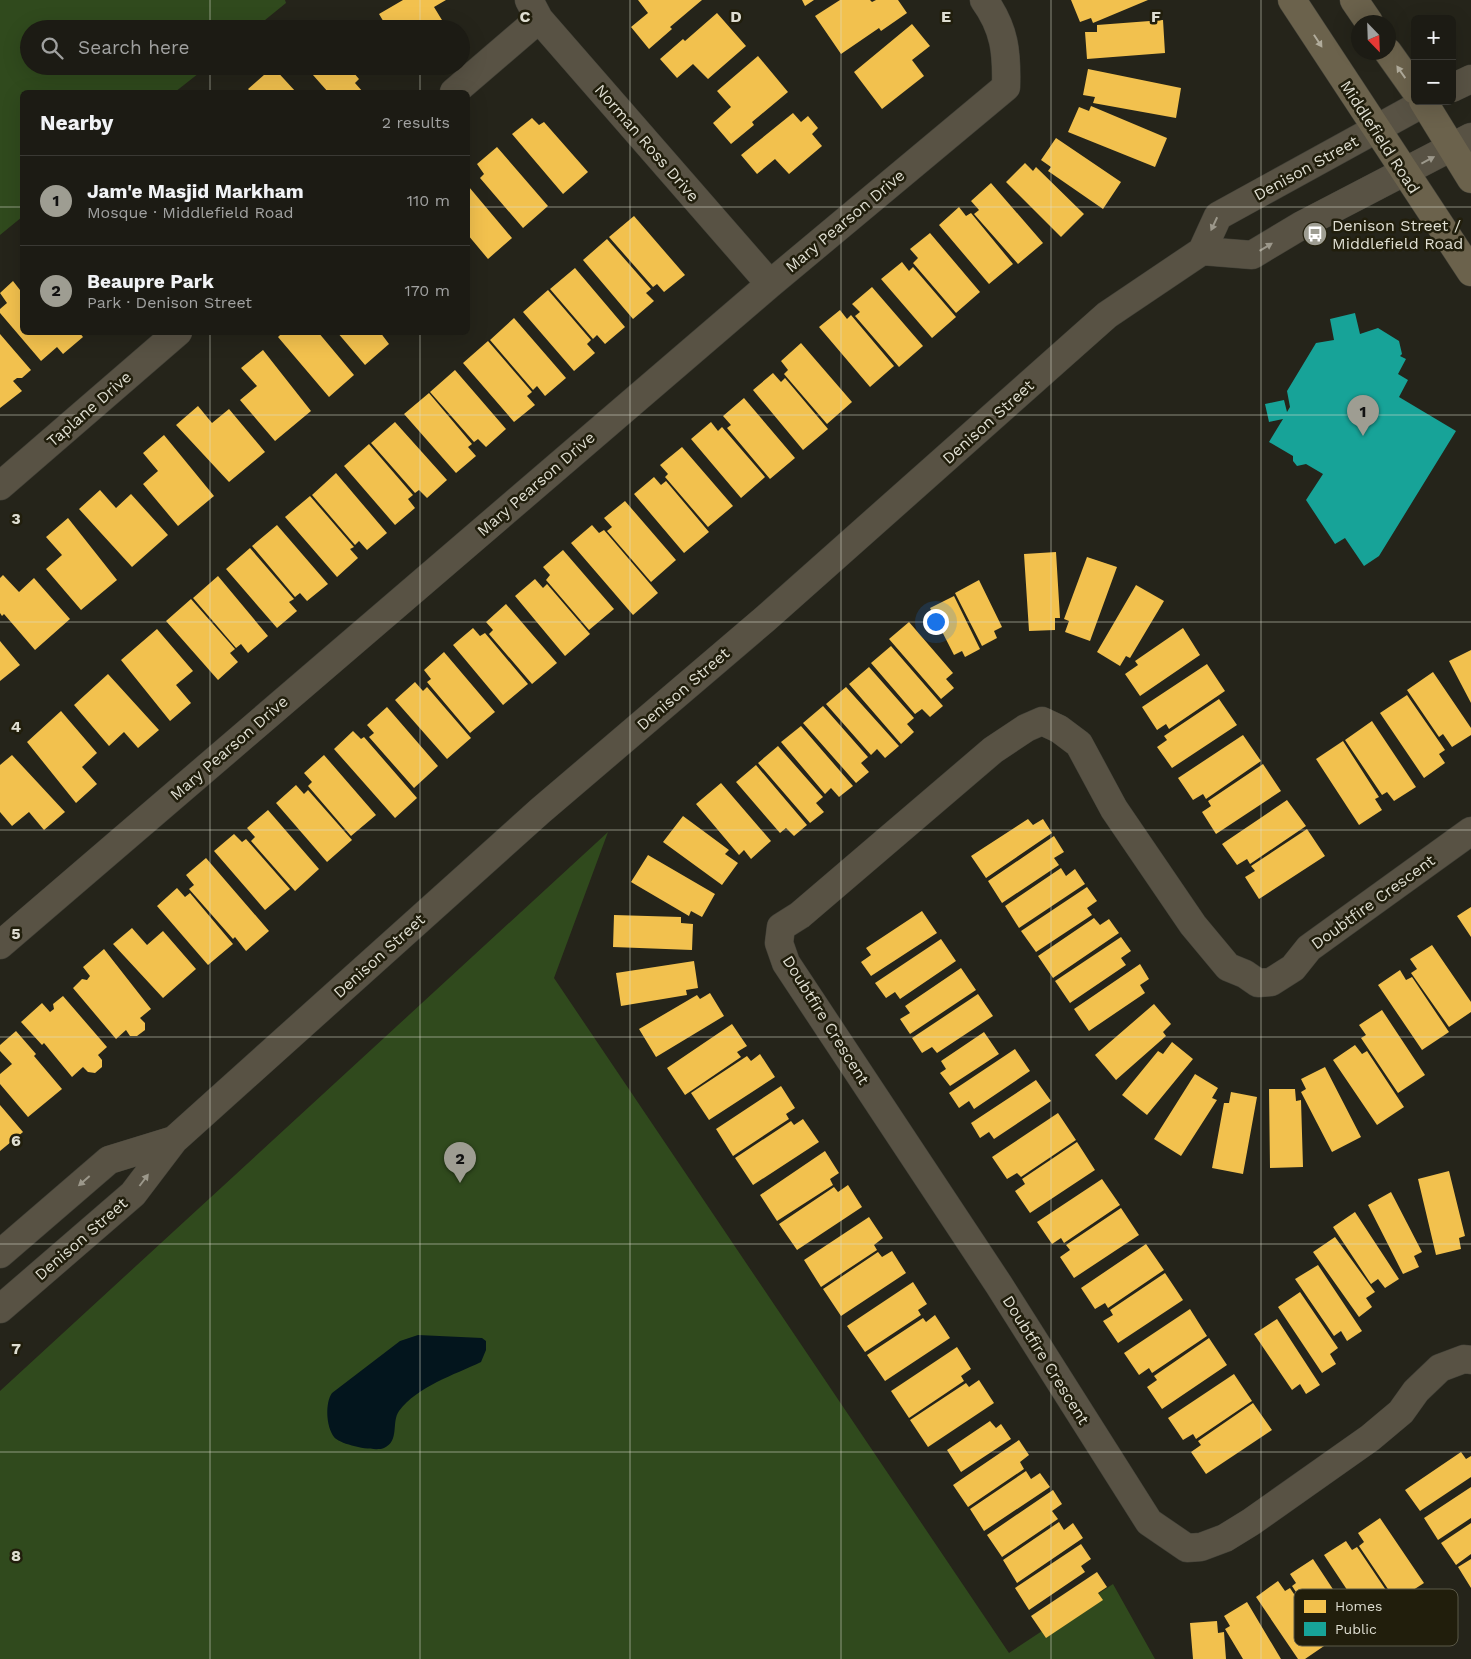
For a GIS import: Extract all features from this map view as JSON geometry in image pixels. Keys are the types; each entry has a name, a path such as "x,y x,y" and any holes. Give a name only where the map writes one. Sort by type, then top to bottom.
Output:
{"main road":[{"name":"Middlefield Road","path":"1292,0 1404,173 1471,272"},
{"path":"1354,0 1364,15"},
{"path":"1394,60 1411,84"},
{"path":"1428,105 1462,142 1471,180"}],"street":[{"name":"Mary Pearson Drive","path":"0,945 770,284 1006,87 1007,55 996,17 984,0"},
{"name":"Norman Ross Drive","path":"534,10 770,284"},
{"path":"456,90 534,10"},
{"path":"1456,86 1471,80"},
{"name":"Denison Street","path":"0,1309 134,1194 174,1140 540,811 765,619 1107,316 1202,251 1218,216 1376,130 1413,105"},
{"path":"1202,251 1252,256 1302,225 1462,142"},
{"name":"Taplane Drive","path":"0,486 175,335"},
{"name":"Doubtfire Crescent","path":"1471,831 1309,948 1294,968 1271,982 1258,983 1245,974 1228,967 1193,925 1114,809 1079,744 1059,729 1042,721 1026,728 993,750 808,909 782,928 778,943 786,963 999,1285 1149,1522 1187,1548 1201,1547 1225,1538 1251,1522 1370,1438 1401,1412 1416,1391 1440,1368 1464,1359 1471,1360"},
{"name":"Denison Street","path":"0,1254 108,1160 174,1140"}],"green space":[{"path":"0,0 285,0 286,3 265,20 20,20 20,75 197,75 178,90 20,90 20,219 0,235"},
{"path":"608,832 554,978 1009,1653 1113,1584 1155,1659 0,1659 0,1391"}],"water":[{"path":"418,1335 482,1338 486,1341 486,1350 481,1362 437,1382 407,1402 397,1415 392,1441 384,1448 358,1447 343,1443 334,1437 329,1427 327,1408 332,1393 400,1341"}],"building: Homes":[{"path":"403,0 446,0 434,7 442,20 383,20 379,14"},
{"path":"638,0 702,0 670,27 672,29 649,49 631,27 648,13"},
{"path":"802,0 814,0 805,6"},
{"path":"840,0 870,0 872,2 876,0 898,0 907,13 881,31 879,28 841,54 815,16"},
{"path":"1071,0 1148,0 1093,23 1091,18 1080,22"},
{"path":"717,13 746,46 708,79 693,64 677,78 660,59 683,39 685,41"},
{"path":"1163,20 1165,53 1087,59 1085,32 1097,32 1097,25"},
{"path":"912,24 930,46 912,60 924,76 882,109 854,72"},
{"path":"758,56 788,92 752,122 754,125 731,144 713,123 731,107 717,91"},
{"path":"1088,69 1181,88 1176,118 1093,103 1095,97 1083,95"},
{"path":"264,75 280,75 294,90 249,90"},
{"path":"313,75 356,75 359,79 355,83 361,90 326,90"},
{"path":"1091,106 1167,138 1155,167 1068,132 1079,107 1089,111"},
{"path":"793,113 801,122 808,116 818,128 812,134 822,146 789,174 775,159 757,174 741,155"},
{"path":"532,118 539,125 544,122 588,172 563,194 512,134"},
{"path":"1056,138 1121,182 1103,209 1048,171 1051,167 1041,160"},
{"path":"497,147 548,206 523,228 480,178 484,174 477,164"},
{"path":"1025,163 1033,171 1036,167 1084,214 1061,237 1006,182"},
{"path":"991,183 1043,243 1018,264 974,214 979,210 971,201"},
{"path":"470,188 512,238 488,259 470,237"},
{"path":"959,207 966,216 971,213 1013,264 989,284 939,225"},
{"path":"634,216 685,275 664,292 657,284 653,287 609,237"},
{"path":"930,233 980,292 956,313 913,263 918,258 910,249"},
{"path":"607,239 651,289 646,293 654,301 633,319 583,260"},
{"path":"902,262 909,271 913,267 956,317 932,338 881,279"},
{"path":"575,268 625,327 605,344 597,335 593,339 550,289"},
{"path":"13,281 20,290 20,335 81,335 83,337 63,354 57,347 41,361 0,313 0,309 7,303 0,293"},
{"path":"872,287 923,346 899,367 855,316 860,312 852,304"},
{"path":"548,290 591,340 587,344 595,353 574,371 523,312"},
{"path":"840,310 847,319 851,315 894,366 870,387 819,327"},
{"path":"514,318 566,378 545,396 537,386 533,390 490,340"},
{"path":"0,334 31,370 22,378 17,378 13,381 22,391 0,408"},
{"path":"280,335 321,335 354,375 329,397 278,337"},
{"path":"340,335 382,335 389,344 365,365"},
{"path":"488,341 532,392 527,396 535,405 514,422 463,363"},
{"path":"801,343 852,402 827,424 784,374 788,370 781,361"},
{"path":"263,350 311,411 275,441 240,400 257,386 241,368"},
{"path":"455,370 506,429 486,447 478,439 474,442 430,392"},
{"path":"773,373 781,382 785,378 828,429 803,450 753,390"},
{"path":"429,393 472,444 468,447 476,456 456,473 404,414"},
{"path":"744,398 795,458 770,479 727,428 731,425 723,416"},
{"path":"198,406 212,423 229,409 265,452 229,482 176,425"},
{"path":"395,422 447,480 427,498 419,490 415,493 371,443"},
{"path":"711,422 718,431 722,427 765,477 741,498 691,439"},
{"path":"164,435 214,496 178,526 143,484 158,471 143,453"},
{"path":"369,444 413,495 408,499 415,508 395,525 344,466"},
{"path":"682,447 733,506 708,527 665,477 668,474 660,465"},
{"path":"336,473 387,533 367,550 359,541 355,545 312,495"},
{"path":"654,477 661,485 666,481 709,532 684,553 634,494"},
{"path":"100,490 116,508 131,494 168,535 132,567 79,509"},
{"path":"310,496 354,547 350,549 358,558 337,577 285,517"},
{"path":"625,501 676,560 651,582 607,531 612,527 604,518"},
{"path":"68,518 117,580 81,610 46,569 62,555 46,537"},
{"path":"277,525 328,584 307,601 300,593 295,597 252,546"},
{"path":"592,525 599,533 604,530 658,593 633,615 571,543"},
{"path":"250,548 294,599 289,602 297,611 277,628 226,569"},
{"path":"563,550 614,609 589,630 546,580 550,575 543,567"},
{"path":"1056,552 1060,618 1055,618 1055,630 1029,631 1024,554"},
{"path":"1087,557 1117,567 1090,641 1065,632 1069,621 1064,619"},
{"path":"3,575 19,592 34,578 70,619 35,650 4,614 2,616 0,613 0,578"},
{"path":"218,576 268,636 248,653 241,644 236,648 193,598"},
{"path":"535,579 543,588 547,584 590,634 565,656 515,596"},
{"path":"979,580 1002,627 994,631 997,638 982,646 955,593"},
{"path":"1136,585 1164,601 1130,658 1126,656 1120,666 1097,652"},
{"path":"954,596 980,649 965,657 962,651 954,655 930,608"},
{"path":"191,599 235,649 230,653 238,662 218,680 166,621"},
{"path":"506,604 557,663 532,684 489,634 493,630 486,622"},
{"path":"909,622 953,673 946,679 954,688 941,699 889,639"},
{"path":"473,628 480,636 485,633 528,684 503,705 453,645"},
{"path":"1183,628 1200,655 1140,696 1125,674 1138,665 1135,661"},
{"path":"157,629 193,671 176,685 191,703 170,721 121,660"},
{"path":"0,641 20,665 0,681"},
{"path":"891,646 943,706 930,717 922,709 915,714 871,663"},
{"path":"1471,650 1471,703 1449,661"},
{"path":"444,652 495,712 470,733 427,682 431,679 424,670"},
{"path":"1207,664 1225,691 1169,729 1166,724 1157,730 1142,707"},
{"path":"869,667 914,718 907,724 914,732 901,744 849,684"},
{"path":"1433,672 1471,728 1471,735 1452,747 1443,734 1439,737 1407,690"},
{"path":"108,674 159,730 138,748 124,732 109,746 74,705"},
{"path":"415,682 423,691 427,687 471,738 447,759 395,700"},
{"path":"846,687 899,746 885,758 877,749 871,755 826,704"},
{"path":"1407,695 1445,750 1439,754 1445,763 1424,778 1380,713"},
{"path":"1219,699 1237,725 1172,768 1157,747 1167,740 1164,736"},
{"path":"823,706 868,757 861,763 869,772 856,783 803,723"},
{"path":"387,707 438,766 414,788 369,737 374,733 367,725"},
{"path":"61,711 97,753 82,767 97,784 76,803 27,742"},
{"path":"1372,721 1416,787 1394,801 1387,792 1382,795 1345,740"},
{"path":"801,726 853,786 839,797 831,788 825,794 781,742"},
{"path":"353,731 361,739 364,737 417,798 395,818 334,749"},
{"path":"1243,735 1261,761 1206,799 1203,794 1193,800 1178,778"},
{"path":"1343,741 1379,797 1375,799 1382,810 1359,825 1316,759"},
{"path":"778,746 823,797 816,803 824,812 810,823 758,763"},
{"path":"12,755 65,812 44,830 29,812 12,826 0,812 0,765"},
{"path":"324,755 376,815 351,836 308,786 312,782 304,773"},
{"path":"1263,764 1281,791 1216,834 1202,812 1211,806 1208,801"},
{"path":"756,765 807,825 794,836 786,828 780,833 736,782"},
{"path":"721,783 771,841 751,859 744,850 739,855 696,804"},
{"path":"296,785 304,794 308,790 352,840 327,862 276,803"},
{"path":"1287,800 1306,826 1250,864 1247,859 1237,865 1222,844"},
{"path":"268,810 319,869 295,891 251,841 255,837 247,828"},
{"path":"683,816 729,850 725,854 738,863 722,885 663,842"},
{"path":"1028,819 1033,825 1043,819 1052,833 986,878 971,856"},
{"path":"1307,829 1325,856 1259,899 1245,877 1255,871 1251,866"},
{"path":"234,834 242,842 246,839 290,889 265,910 214,851"},
{"path":"1054,836 1064,852 1054,858 1059,865 1002,903 988,881"},
{"path":"648,855 715,894 702,917 691,911 689,916 631,882"},
{"path":"206,858 269,931 246,951 189,889 194,885 186,875"},
{"path":"1061,868 1066,876 1075,869 1085,884 1019,928 1005,906"},
{"path":"1087,887 1097,901 1087,908 1092,915 1036,952 1021,931"},
{"path":"177,888 185,897 190,893 233,944 208,965 157,906"},
{"path":"1471,907 1471,937 1457,916"},
{"path":"922,911 937,933 871,976 861,962 871,955 866,948"},
{"path":"614,915 681,917 681,923 693,924 692,950 613,947"},
{"path":"1094,918 1100,925 1109,919 1119,933 1053,978 1038,956"},
{"path":"132,928 147,945 163,931 196,969 163,998 113,944"},
{"path":"1121,937 1131,951 1121,958 1126,965 1070,1003 1055,981"},
{"path":"941,939 956,961 900,999 895,992 886,998 875,983"},
{"path":"1432,945 1471,1002 1471,1012 1449,1027 1411,973 1417,969 1410,959"},
{"path":"104,949 151,1009 140,1018 145,1023 145,1030 137,1036 130,1036 126,1030 116,1039 73,988 82,979 87,980 90,976 83,967"},
{"path":"694,961 698,988 686,990 687,995 621,1006 616,973"},
{"path":"1140,964 1149,979 1140,985 1145,993 1089,1031 1074,1009"},
{"path":"961,968 976,990 910,1034 900,1019 910,1013 905,1006"},
{"path":"1400,970 1406,980 1412,977 1449,1032 1422,1050 1378,985"},
{"path":"710,993 724,1016 656,1057 639,1029 697,995 700,999"},
{"path":"978,994 993,1016 937,1053 932,1047 922,1053 912,1038"},
{"path":"63,996 107,1047 98,1055 102,1060 102,1067 95,1073 88,1072 83,1067 72,1077 44,1043 42,1045 21,1022 42,1003 50,1012 54,1009 53,1004"},
{"path":"1154,1004 1171,1024 1163,1032 1166,1036 1116,1080 1095,1055"},
{"path":"1382,1010 1425,1075 1398,1093 1361,1038 1366,1035 1359,1025"},
{"path":"732,1024 747,1046 737,1052 741,1057 685,1095 667,1068"},
{"path":"16,1031 62,1089 28,1117 0,1084 0,1074 12,1064 0,1051 0,1045"},
{"path":"984,1032 999,1054 950,1086 940,1073 946,1069 941,1061"},
{"path":"1172,1042 1193,1059 1147,1115 1122,1095 1158,1051 1163,1054"},
{"path":"1355,1045 1362,1054 1367,1051 1404,1107 1377,1125 1333,1060"},
{"path":"1015,1049 1030,1071 974,1109 969,1101 959,1108 949,1093"},
{"path":"760,1054 775,1077 709,1120 691,1093 747,1056 751,1061"},
{"path":"1325,1067 1361,1137 1332,1152 1301,1092 1306,1089 1301,1079"},
{"path":"1195,1074 1218,1088 1212,1098 1217,1100 1181,1156 1154,1139"},
{"path":"1036,1080 1051,1101 994,1139 989,1132 980,1138 971,1123"},
{"path":"781,1086 795,1108 786,1114 789,1119 733,1156 716,1129"},
{"path":"1269,1089 1295,1089 1296,1101 1301,1100 1303,1167 1270,1168"},
{"path":"1231,1092 1257,1097 1243,1174 1212,1168 1224,1103 1229,1103"},
{"path":"0,1105 23,1132 0,1151"},
{"path":"1058,1113 1076,1140 1021,1177 1017,1173 1007,1179 992,1157"},
{"path":"803,1119 819,1142 753,1185 735,1158 791,1121 794,1125"},
{"path":"1077,1142 1095,1170 1030,1213 1015,1191 1025,1184 1022,1179"},
{"path":"825,1151 839,1173 830,1179 833,1185 777,1221 760,1195"},
{"path":"1449,1171 1465,1236 1459,1238 1461,1249 1436,1255 1418,1179"},
{"path":"1102,1179 1120,1205 1064,1243 1061,1238 1052,1244 1037,1222"},
{"path":"848,1185 862,1207 797,1250 779,1224 834,1187 838,1192"},
{"path":"1391,1192 1422,1252 1414,1256 1419,1267 1403,1274 1368,1205"},
{"path":"1121,1208 1139,1235 1074,1278 1060,1257 1070,1250 1066,1245"},
{"path":"1355,1212 1399,1279 1385,1288 1378,1279 1371,1284 1333,1227"},
{"path":"869,1217 883,1238 874,1245 877,1250 821,1287 804,1260"},
{"path":"1335,1237 1375,1292 1366,1298 1372,1307 1359,1317 1313,1252"},
{"path":"1146,1244 1164,1270 1108,1308 1105,1303 1095,1309 1081,1288"},
{"path":"892,1251 906,1273 841,1316 823,1289 878,1252 882,1257"},
{"path":"1318,1265 1362,1331 1347,1341 1341,1331 1334,1336 1295,1279"},
{"path":"1165,1273 1183,1300 1118,1343 1103,1321 1113,1315 1110,1310"},
{"path":"913,1282 927,1304 918,1310 921,1315 865,1352 847,1326"},
{"path":"1300,1292 1338,1348 1330,1354 1336,1364 1322,1373 1278,1307"},
{"path":"1190,1309 1207,1336 1152,1373 1149,1368 1139,1375 1124,1353"},
{"path":"935,1315 950,1338 885,1381 867,1355 923,1318 926,1322"},
{"path":"1277,1319 1320,1385 1306,1394 1300,1384 1292,1390 1254,1334"},
{"path":"1209,1338 1227,1365 1162,1409 1147,1387 1157,1380 1154,1376"},
{"path":"957,1347 971,1369 961,1376 964,1381 909,1418 891,1391"},
{"path":"1234,1374 1252,1401 1196,1439 1193,1434 1183,1440 1168,1418"},
{"path":"979,1380 994,1403 928,1447 910,1420 966,1383 969,1387"},
{"path":"1253,1403 1272,1430 1206,1474 1191,1452 1201,1445 1198,1441"},
{"path":"990,1421 996,1428 1001,1424 1011,1439 961,1472 947,1450"},
{"path":"1019,1440 1029,1455 1020,1462 1024,1469 968,1507 953,1485"},
{"path":"1461,1452 1466,1459 1471,1456 1471,1477 1420,1511 1405,1490"},
{"path":"1026,1471 1031,1479 1040,1473 1050,1487 984,1531 970,1509"},
{"path":"1471,1487 1471,1518 1438,1540 1424,1518"},
{"path":"1053,1490 1062,1504 1052,1511 1058,1519 1002,1557 987,1535"},
{"path":"1380,1518 1424,1583 1415,1589 1388,1589 1359,1546 1364,1542 1358,1533"},
{"path":"1059,1522 1064,1530 1073,1523 1083,1538 1017,1583 1003,1560"},
{"path":"1471,1523 1471,1554 1456,1565 1441,1543"},
{"path":"1346,1541 1352,1550 1357,1547 1385,1589 1346,1589 1324,1555"},
{"path":"1081,1544 1091,1559 1081,1566 1085,1572 1029,1610 1015,1588"},
{"path":"1313,1559 1333,1589 1294,1589 1292,1586 1296,1583 1290,1574"},
{"path":"1471,1559 1471,1588 1458,1567"},
{"path":"1097,1572 1107,1587 1098,1593 1103,1600 1046,1638 1031,1616"},
{"path":"1278,1581 1285,1591 1290,1588 1294,1594 1294,1646 1324,1646 1305,1659 1298,1659 1256,1597"},
{"path":"1247,1602 1281,1659 1243,1659 1225,1629 1230,1626 1224,1616"},
{"path":"1217,1621 1218,1633 1224,1632 1226,1659 1193,1659 1190,1623"}],"building: Public":[{"path":"1355,313 1360,334 1378,328 1399,341 1402,354 1400,356 1406,359 1398,374 1408,380 1399,397 1456,431 1379,556 1364,566 1345,538 1335,544 1306,500 1323,474 1306,464 1297,466 1293,461 1293,456 1269,442 1283,419 1269,422 1265,404 1284,400 1287,412 1290,407 1287,391 1316,343 1334,340 1330,319"}],"place":[{"name":"Denison Street / Middlefield Road","path":"1315,234"},
{"name":"Jam'e Masjid Markham","path":"1363,436"},
{"name":"Beaupre Park","path":"460,1183"}]}
